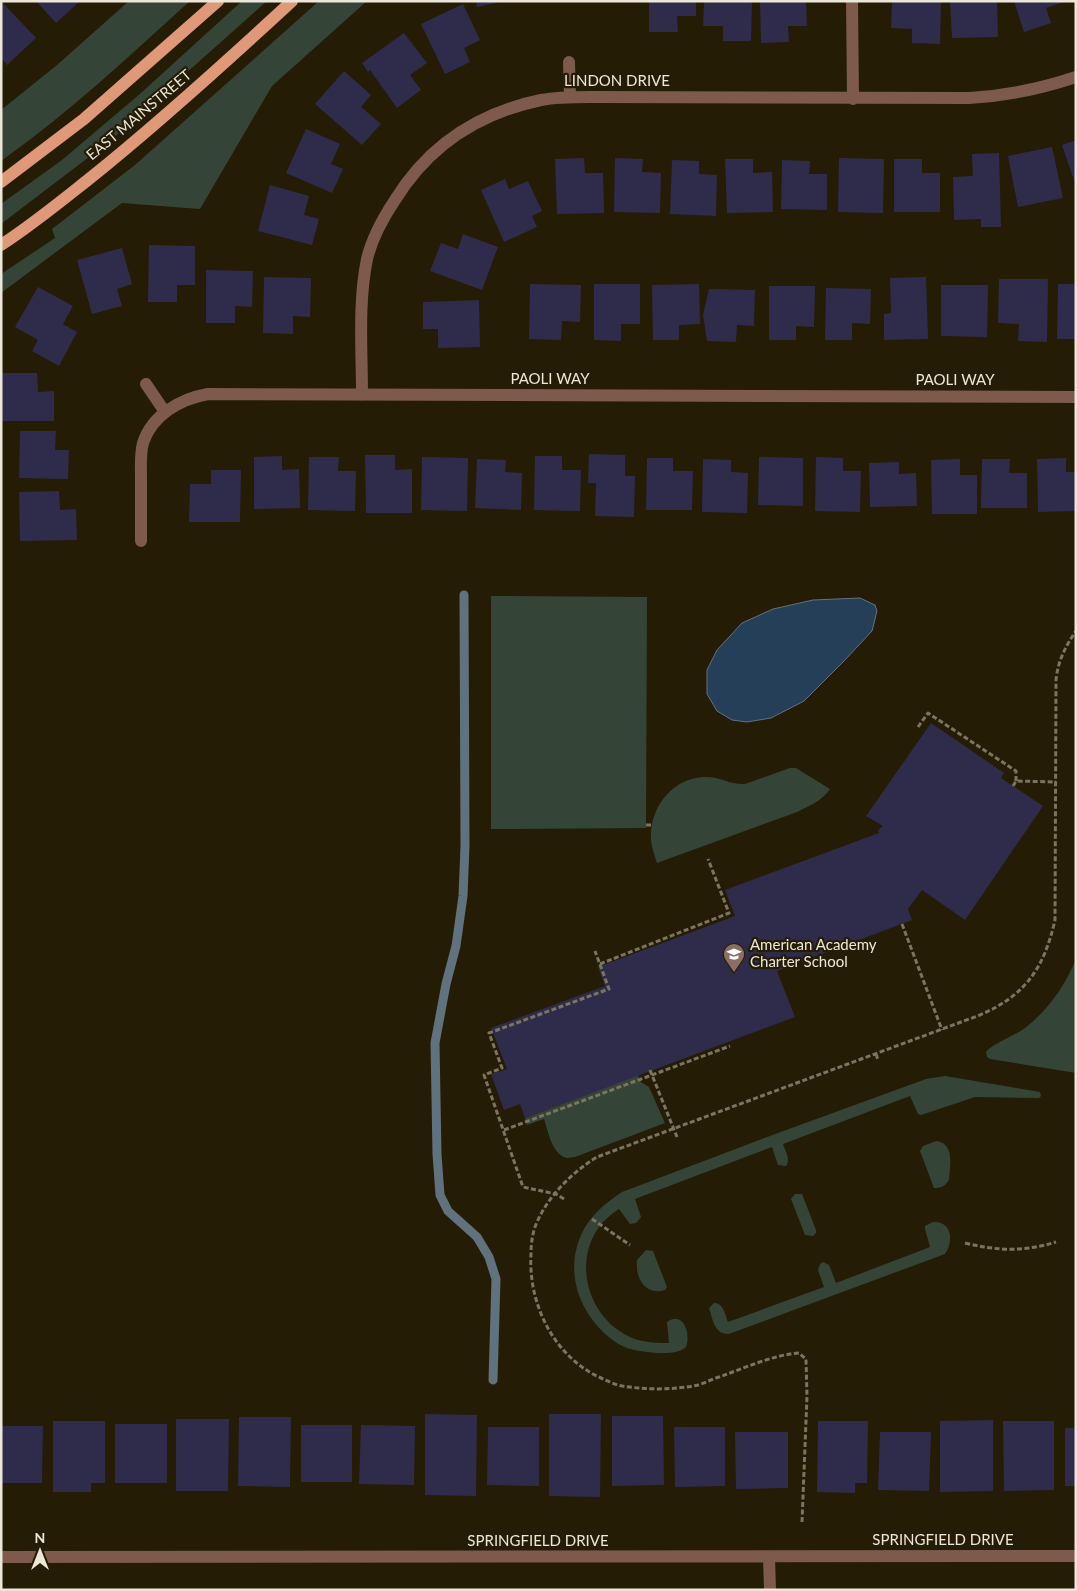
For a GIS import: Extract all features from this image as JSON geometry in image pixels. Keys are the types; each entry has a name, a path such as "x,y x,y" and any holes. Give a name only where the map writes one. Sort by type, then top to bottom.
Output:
{"main road":[{"path":"1,182 84,119 218,1"},
{"name":"EAST MAINSTREET","path":"1,245 64,199 119,155 215,72 292,1"}],"street":[{"path":"852,1 853,99"},
{"path":"569,62 570,97"},
{"name":"LINDON DRIVE","path":"362,395 362,302 364,279 368,256 376,234 400,192 414,173 432,153 470,126 515,107 542,100 570,97 939,99 999,96 1049,86 1076,77"},
{"path":"146,384 165,412"},
{"name":"PAOLI WAY","path":"141,541 142,450 147,433 165,412 191,398 208,394 1076,397"},
{"name":"SPRINGFIELD DRIVE","path":"1,1557 1076,1556"},
{"path":"769,1557 770,1590"}],"path":[{"path":"802,1522 807,1396 806,1359 799,1353 783,1354 698,1384 659,1389 620,1386 592,1374 570,1358 554,1339 541,1315 532,1286 530,1260 532,1236 540,1216 556,1194 570,1177 597,1157 942,1030 993,1009 1007,1001 1034,974 1050,942 1055,920 1056,689 1058,667 1062,655 1076,631"},
{"path":"918,726 928,713 1016,771 1016,781 1013,786"},
{"path":"1016,781 1056,782"},
{"path":"646,825 652,825"},
{"path":"600,964 729,913 708,859"},
{"path":"902,924 942,1030"},
{"path":"564,1199 556,1194 523,1187 484,1074 502,1068 489,1033 609,988 596,951"},
{"path":"504,1130 651,1072 730,1046"},
{"path":"876,1054 878,1060"},
{"path":"651,1072 678,1137"},
{"path":"592,1219 630,1245"},
{"path":"964,1243 1004,1250 1038,1248 1056,1242"}],"green space":[{"path":"129,1 190,1 75,104 1,161 1,110 57,65"},
{"path":"242,1 267,1 110,141 1,224 1,204 62,160 141,93"},
{"path":"319,1 367,1 272,86 200,209 122,203 1,293 1,274 55,238 52,229 135,165"},
{"path":"491,596 647,597 646,828 491,829"},
{"path":"790,768 796,768 830,789 819,800 797,812 657,863 651,840 652,822 667,794 675,788 684,782 704,777 745,784"},
{"path":"1076,959 1076,1073 987,1057 986,1052 989,1049 1025,1028 1041,1013 1067,979"},
{"path":"638,1075 641,1082 649,1087 665,1123 575,1157 567,1158 554,1148 544,1119 527,1125 525,1118"},
{"path":"945,1076 1040,1092 1041,1096 1039,1098 975,1097 921,1115 918,1114 910,1096 783,1144 788,1158 786,1166 778,1165 772,1147 635,1199 641,1217 636,1223 630,1224 619,1209 607,1218 597,1230 590,1243 587,1257 586,1272 588,1286 600,1312 621,1332 638,1340 669,1343 667,1322 678,1319 682,1321 687,1331 686,1347 676,1352 665,1353 645,1352 627,1348 605,1334 587,1312 577,1289 574,1265 575,1253 584,1229 592,1218 622,1192 926,1079"},
{"path":"936,1141 946,1146 950,1156 949,1179 939,1188 934,1188 920,1151 923,1146"},
{"path":"795,1194 802,1194 816,1230 813,1236 805,1235 791,1199"},
{"path":"933,1222 944,1225 950,1233 950,1243 945,1254 729,1334 720,1332 713,1322 709,1308 714,1303 722,1307 728,1322 824,1287 818,1270 823,1262 829,1265 836,1283 930,1247 925,1226"},
{"path":"646,1250 653,1251 667,1287 665,1290 658,1291 647,1288 640,1279 637,1260"}],"water":[{"path":"860,598 875,605 877,611 872,631 804,701 771,718 747,722 732,720 717,711 707,694 707,670 717,650 742,623 773,609 813,600"}],"building":[{"path":"1,1 36,38 7,65 1,58"},
{"path":"36,1 80,1 56,23"},
{"path":"476,1 500,1 500,2 477,7"},
{"path":"649,1 696,1 696,16 677,16 678,32 649,32"},
{"path":"704,1 752,1 751,41 723,41 723,26 703,26"},
{"path":"760,1 806,1 807,26 788,26 789,42 761,43"},
{"path":"892,1 941,1 940,44 912,43 912,29 891,28"},
{"path":"950,1 997,1 998,37 952,38"},
{"path":"1014,1 1064,2 1046,8 1051,23 1024,32"},
{"path":"463,4 480,40 464,48 470,62 445,74 421,24"},
{"path":"404,33 427,63 410,75 421,90 397,108 370,70 368,72 362,63"},
{"path":"344,71 371,95 361,107 381,124 362,145 315,104"},
{"path":"306,129 340,144 331,164 343,169 332,193 286,173"},
{"path":"1076,140 1076,183 1075,183 1062,145"},
{"path":"1052,147 1063,198 1018,207 1008,156"},
{"path":"999,153 1001,227 981,227 981,219 954,220 953,177 973,176 972,154"},
{"path":"584,158 585,173 603,173 604,213 557,214 555,159"},
{"path":"615,158 643,159 642,172 661,173 660,213 614,212"},
{"path":"839,158 884,159 883,213 838,212"},
{"path":"725,159 753,159 753,173 772,172 773,212 727,213"},
{"path":"894,159 922,159 922,173 940,173 940,212 894,212"},
{"path":"672,160 699,161 699,174 717,175 716,216 670,214"},
{"path":"782,160 810,161 809,174 827,174 827,210 781,209"},
{"path":"505,179 509,189 528,181 542,211 532,216 537,227 504,242 481,190"},
{"path":"270,185 309,196 304,215 319,219 312,245 258,231"},
{"path":"463,234 498,247 482,290 430,271 441,243 458,249"},
{"path":"149,245 195,246 195,285 177,285 177,302 148,302"},
{"path":"122,248 132,284 117,289 122,306 92,314 77,260"},
{"path":"206,270 253,271 252,307 235,306 235,323 206,323"},
{"path":"264,277 311,278 310,317 293,316 293,334 263,333"},
{"path":"926,277 928,339 884,340 884,314 891,313 890,278"},
{"path":"999,279 1048,279 1047,342 1018,341 1019,324 998,323"},
{"path":"530,284 581,285 580,322 562,321 561,340 529,339"},
{"path":"594,284 640,284 640,324 621,324 621,341 594,340"},
{"path":"699,284 700,324 679,325 679,340 653,340 652,285"},
{"path":"1058,284 1076,284 1076,339 1057,339"},
{"path":"941,285 988,285 987,337 941,336"},
{"path":"769,286 815,286 814,327 796,326 796,340 769,340"},
{"path":"38,287 73,306 63,324 77,332 59,366 32,351 38,340 15,327"},
{"path":"826,288 871,289 870,324 852,323 852,340 825,340"},
{"path":"709,289 755,290 754,326 737,325 736,342 707,341 703,315"},
{"path":"479,300 480,347 438,348 438,329 423,329 423,302"},
{"path":"1,373 37,373 38,392 54,391 54,421 1,421"},
{"path":"20,431 56,431 55,450 69,450 68,479 19,478"},
{"path":"589,454 625,455 625,476 635,476 634,517 595,516 596,483 588,483"},
{"path":"365,455 395,455 395,470 412,469 412,513 366,513"},
{"path":"282,456 282,470 299,469 300,508 254,509 254,457"},
{"path":"535,456 562,456 562,470 581,470 580,511 534,510"},
{"path":"309,457 339,457 338,471 356,471 355,511 308,510"},
{"path":"422,457 468,458 467,511 421,510"},
{"path":"759,457 803,458 803,506 758,505"},
{"path":"816,457 843,458 843,471 861,471 860,512 815,511"},
{"path":"647,458 673,458 673,471 693,471 692,510 646,510"},
{"path":"1066,458 1066,472 1076,472 1076,511 1038,512 1037,459"},
{"path":"477,459 506,460 505,472 522,473 521,510 475,508"},
{"path":"703,459 731,460 731,472 748,473 747,513 702,512"},
{"path":"960,459 960,475 977,475 977,514 932,514 931,460"},
{"path":"982,459 1010,459 1009,473 1027,473 1027,508 981,508"},
{"path":"899,462 899,474 916,473 917,506 870,507 869,463"},
{"path":"211,470 241,470 240,522 189,522 190,484 211,484"},
{"path":"59,491 60,510 76,509 77,540 20,541 19,492"},
{"path":"931,723 1004,773 1001,778 1043,806 965,920 922,890 908,909 912,920 777,971 795,1017 525,1118 520,1104 504,1110 491,1074 507,1069 491,1028 605,986 598,967 735,916 725,890 879,833 878,830 883,826 866,816"},
{"path":"425,1414 477,1415 476,1496 425,1495"},
{"path":"549,1414 601,1414 600,1497 549,1496"},
{"path":"612,1416 663,1416 664,1485 612,1486"},
{"path":"239,1417 291,1417 290,1487 238,1486"},
{"path":"176,1419 229,1419 228,1491 176,1491"},
{"path":"993,1420 993,1491 940,1492 940,1421"},
{"path":"53,1421 105,1421 105,1483 91,1483 91,1492 53,1492"},
{"path":"818,1421 868,1421 867,1483 855,1483 855,1493 817,1492"},
{"path":"1003,1421 1054,1421 1054,1490 1004,1491"},
{"path":"115,1424 167,1424 167,1483 115,1483"},
{"path":"301,1425 352,1425 352,1482 301,1482"},
{"path":"361,1425 415,1426 414,1485 359,1484"},
{"path":"1,1426 43,1426 42,1483 1,1483"},
{"path":"488,1427 539,1427 539,1486 487,1485"},
{"path":"674,1427 725,1427 725,1486 675,1487"},
{"path":"1065,1428 1076,1428 1076,1486 1065,1486"},
{"path":"735,1432 788,1432 788,1488 736,1489"},
{"path":"880,1432 931,1432 929,1491 878,1490"}],"waterway":[{"path":"464,595 465,846 463,896 456,946 446,984 435,1043 437,1154 440,1195 448,1211 477,1237 489,1257 496,1279 493,1380"}],"place":[{"name":"American Academy Charter School","path":"734,973"}]}
